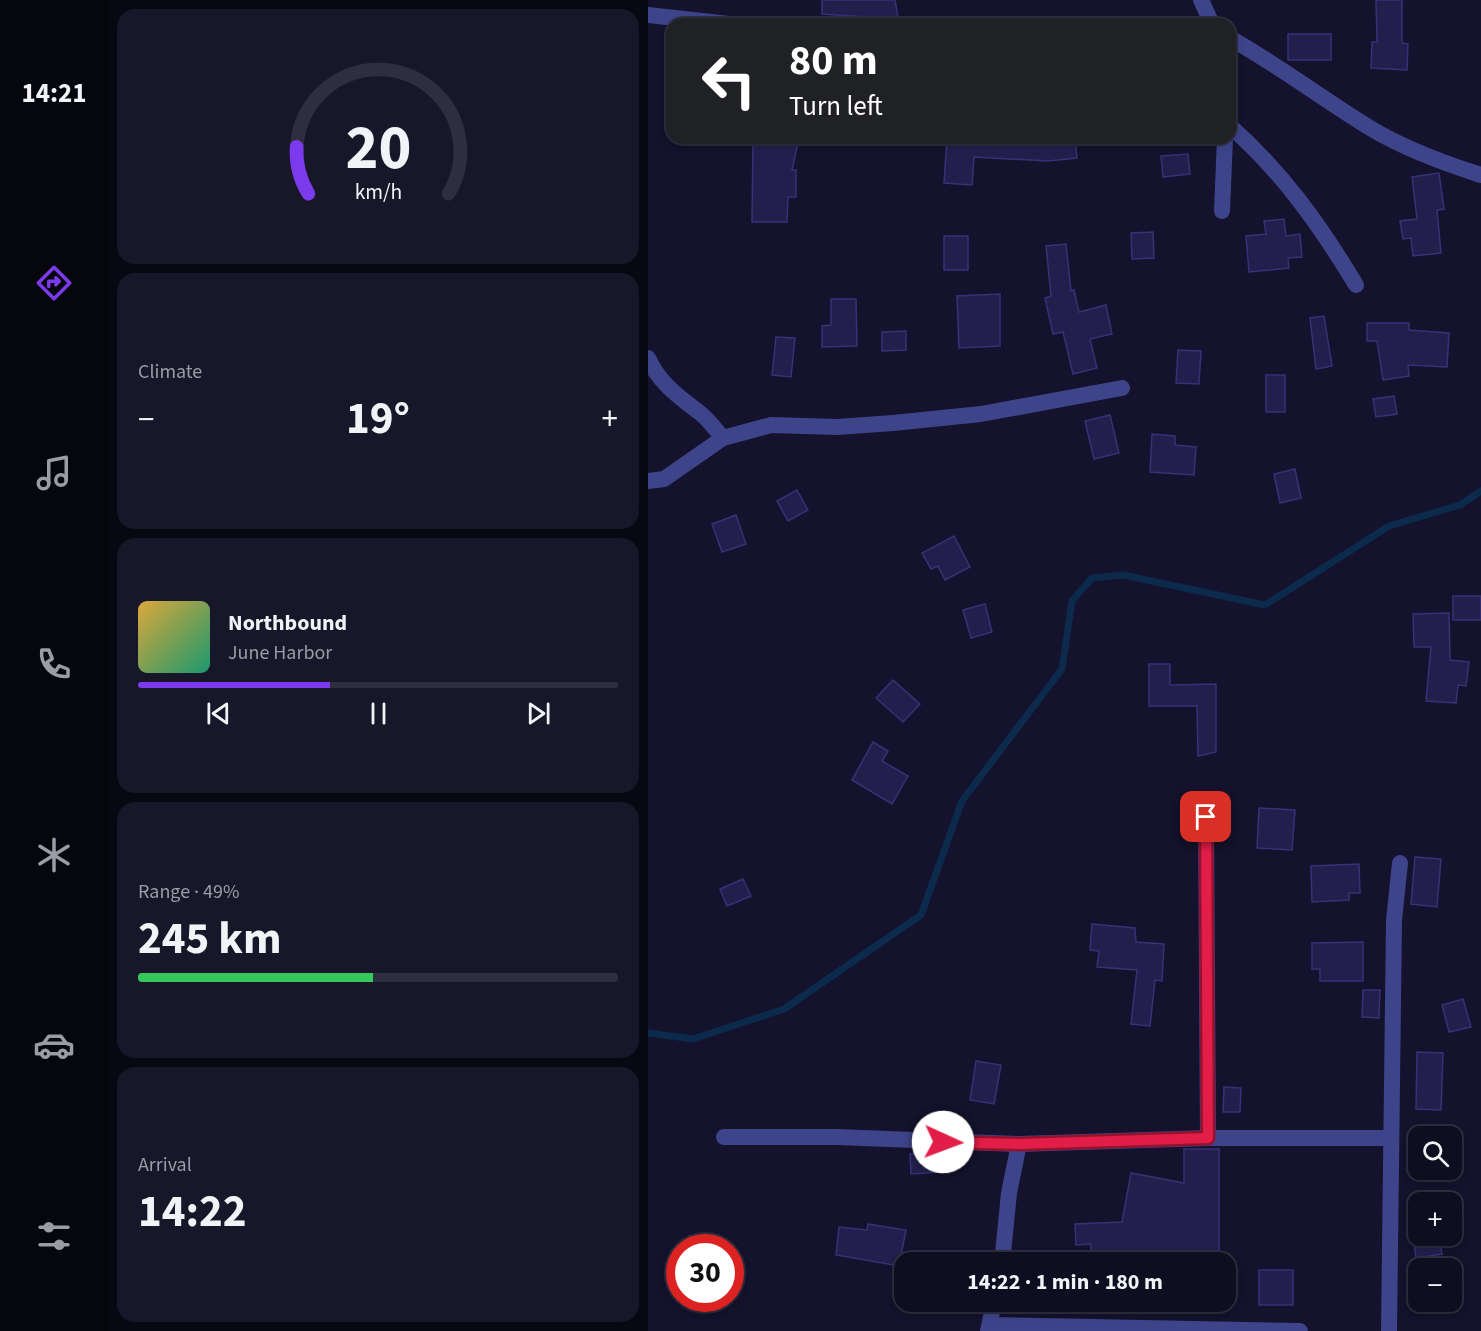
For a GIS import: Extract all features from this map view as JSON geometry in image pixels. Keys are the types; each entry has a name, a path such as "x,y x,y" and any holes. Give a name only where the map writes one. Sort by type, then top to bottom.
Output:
{"street":[{"path":"1201,0 1209,18"},
{"path":"648,15 675,18"},
{"path":"1236,41 1274,63 1371,128 1413,151 1481,175"},
{"path":"1236,132 1288,184 1327,236 1356,285"},
{"path":"1222,211 1225,144"},
{"path":"648,358 653,370 676,396 702,415 723,438"},
{"path":"648,481 664,479 723,438 771,425 837,427 981,414 1049,399 1122,388"},
{"path":"1206,817 1208,1138"},
{"path":"1389,1331 1394,920 1400,864"},
{"path":"724,1137 837,1137 1019,1144 1208,1138 1391,1138"},
{"path":"1003,1252 1009,1193 1019,1144"},
{"path":"992,1312 989,1328 1300,1331"}],"building":[{"path":"822,0 895,0 898,17 867,18 822,14"},
{"path":"1376,0 1402,0 1402,43 1408,44 1407,70 1371,68 1372,42 1377,42"},
{"path":"1288,34 1331,34 1331,60 1288,60"},
{"path":"753,144 798,144 792,170 796,170 796,197 788,197 787,222 752,222"},
{"path":"947,144 1076,144 1077,158 1048,161 974,157 972,185 944,183"},
{"path":"1188,154 1190,174 1163,177 1161,156"},
{"path":"1439,173 1444,209 1437,210 1441,253 1413,256 1411,238 1403,239 1400,221 1417,219 1412,177"},
{"path":"1284,219 1286,236 1300,234 1302,257 1288,258 1289,268 1249,272 1246,236 1266,234 1264,221"},
{"path":"1153,232 1154,258 1132,259 1131,233"},
{"path":"944,236 968,236 968,270 944,270"},
{"path":"1066,244 1071,291 1074,290 1079,312 1106,305 1112,334 1090,339 1097,368 1073,374 1063,332 1053,334 1045,298 1051,296 1046,246"},
{"path":"1000,294 1000,346 959,348 957,296"},
{"path":"831,299 856,299 857,346 822,347 822,326 831,325"},
{"path":"1324,316 1332,366 1316,369 1310,318"},
{"path":"1367,323 1409,323 1409,330 1449,333 1447,367 1408,365 1409,376 1383,380 1377,341 1367,341"},
{"path":"906,331 906,350 882,351 882,332"},
{"path":"776,337 795,338 791,377 772,375"},
{"path":"1178,350 1201,351 1199,384 1176,383"},
{"path":"1266,375 1285,375 1285,412 1266,412"},
{"path":"1394,396 1397,414 1376,417 1373,399"},
{"path":"1110,415 1119,453 1094,459 1085,421"},
{"path":"1152,434 1175,436 1175,445 1196,447 1194,475 1150,472"},
{"path":"1295,469 1301,498 1280,503 1274,474"},
{"path":"797,490 808,510 788,521 777,501"},
{"path":"736,515 746,544 722,552 712,524"},
{"path":"954,536 970,567 945,580 938,566 931,569 922,553"},
{"path":"1453,596 1481,596 1481,620 1453,620"},
{"path":"985,604 992,632 971,638 963,610"},
{"path":"1449,613 1450,660 1469,662 1466,686 1458,685 1456,703 1426,701 1431,647 1414,647 1413,614"},
{"path":"1149,664 1170,664 1170,685 1216,684 1216,752 1198,756 1197,706 1149,706"},
{"path":"893,680 920,704 903,722 876,698"},
{"path":"873,742 888,751 882,761 908,776 892,804 852,780"},
{"path":"1259,808 1295,810 1292,850 1257,848"},
{"path":"1415,857 1441,859 1437,907 1411,904"},
{"path":"1359,864 1360,893 1349,893 1349,900 1312,902 1311,866"},
{"path":"743,879 751,896 727,906 720,889"},
{"path":"1092,924 1135,928 1136,942 1164,944 1162,981 1155,980 1150,1026 1131,1024 1137,970 1097,967 1099,951 1090,950"},
{"path":"1363,942 1363,981 1320,981 1320,969 1312,969 1312,943"},
{"path":"1363,990 1380,990 1379,1018 1362,1017"},
{"path":"1463,999 1471,1027 1449,1032 1442,1005"},
{"path":"1417,1052 1443,1053 1441,1110 1416,1109"},
{"path":"976,1061 1001,1065 994,1104 970,1100"},
{"path":"1224,1087 1241,1088 1240,1112 1223,1112"},
{"path":"1184,1149 1219,1149 1219,1252 1091,1252 1091,1244 1076,1245 1075,1224 1122,1222 1131,1173 1184,1183"},
{"path":"940,1152 941,1172 911,1174 910,1154"},
{"path":"868,1224 906,1230 902,1252 894,1252 894,1265 836,1255 839,1227 867,1230"},
{"path":"1414,1246 1441,1246 1442,1254 1416,1258"},
{"path":"1259,1270 1293,1270 1293,1305 1259,1305"}],"waterway":[{"path":"648,1033 693,1039 784,1009 921,915 962,801 1062,669 1072,601 1092,578 1123,575 1265,605 1389,526 1460,505 1481,491"}],"route":[{"path":"943,1142 1019,1144 1208,1138 1206,817"}]}
